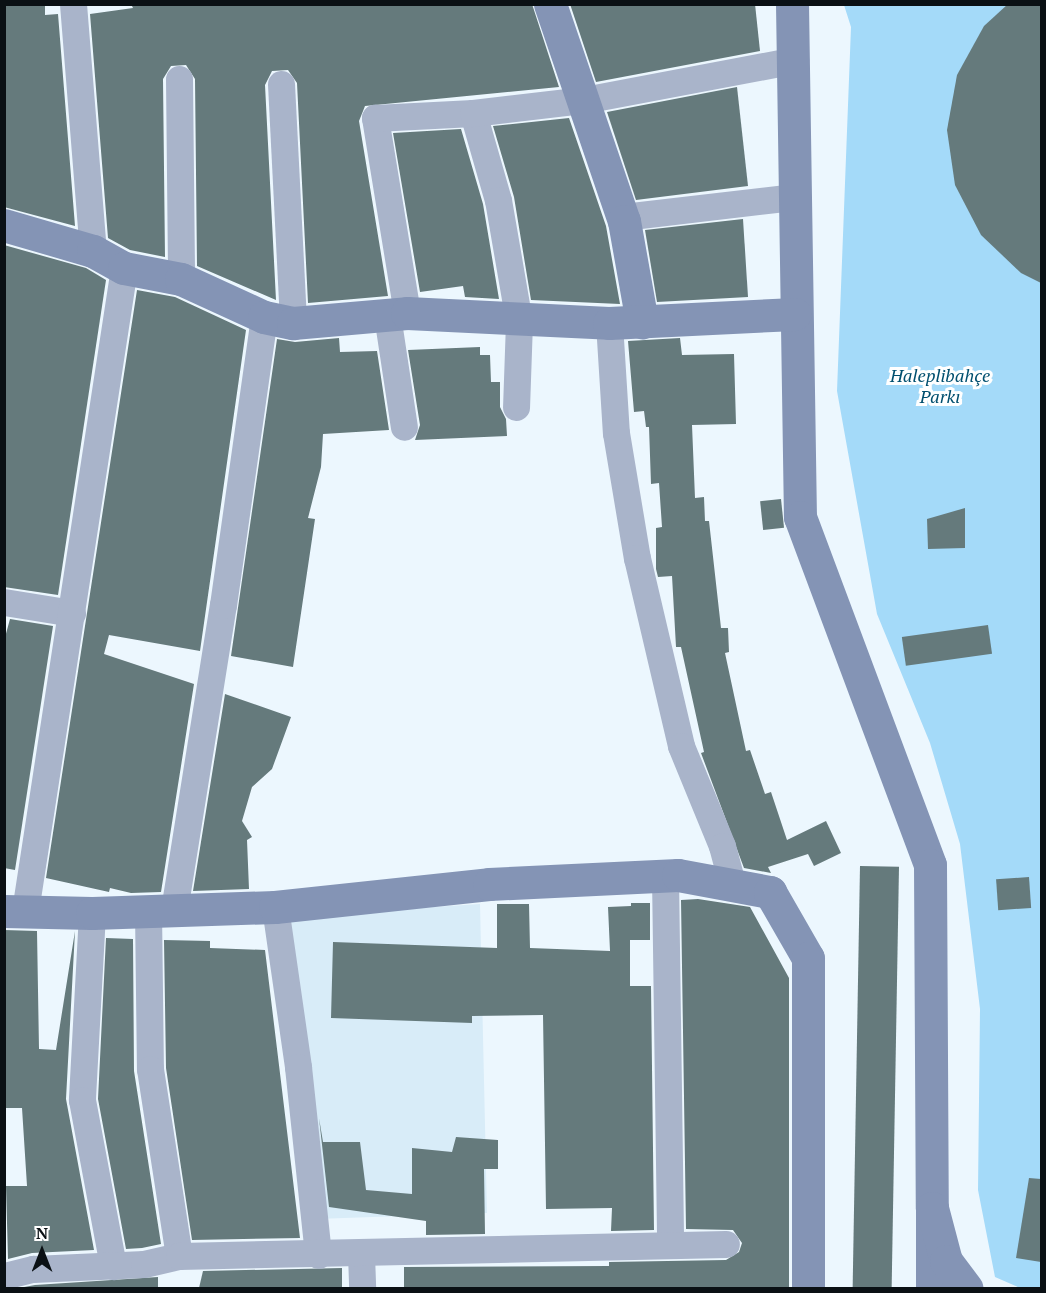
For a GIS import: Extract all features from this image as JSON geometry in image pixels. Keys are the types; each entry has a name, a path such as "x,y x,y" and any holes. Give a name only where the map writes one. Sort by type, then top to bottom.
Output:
{"street":[{"path":"73,4 93,251"},
{"path":"550,4 623,217 642,322"},
{"path":"792,4 795,60 793,198 800,517 930,866 932,1288"},
{"path":"404,427 397,314 375,118 472,113 584,100 795,60"},
{"path":"178,79 181,279"},
{"path":"179,1256 150,1069 161,910 278,320 281,84"},
{"path":"472,113 498,200 519,322 516,407"},
{"path":"623,217 793,198"},
{"path":"4,225 93,251 124,268 181,279 278,320 397,314 519,322 609,324 795,314"},
{"path":"124,268 72,613 15,911 93,913 274,907 489,884 665,876 732,884 770,892 808,958 808,1288"},
{"path":"609,324 616,433 637,558 681,746 722,846 732,884"},
{"path":"4,602 72,613"},
{"path":"665,876 670,1245"},
{"path":"274,907 298,1067 318,1255"},
{"path":"93,913 82,1100 112,1266"},
{"path":"932,1208 946,1261 966,1288"},
{"path":"4,1276 33,1269 112,1266 179,1256 318,1255 726,1244"},
{"path":"361,1254 362,1288"}],"shaded area":[{"path":"480,904 487,1213 316,1219 279,917"}],"green space":[{"name":"Haleplibahçe Parkı","path":"844,5 1041,5 1041,1288 1020,1288 995,1277 978,1190 980,1009 960,844 930,743 877,614 837,391 851,27"}],"building":[{"path":"4,4 45,4 45,15 58,14 75,226 4,207"},
{"path":"131,4 532,4 559,87 365,106 359,121 388,296 308,303 297,83 288,70 272,71 265,85 276,300 197,266 195,79 186,65 171,66 163,79 165,257 130,250 108,238 90,14 133,8"},
{"path":"570,4 755,4 760,51 596,82"},
{"path":"1008,4 1041,4 1041,283 1021,273 981,235 955,185 947,130 957,75 984,26"},
{"path":"737,87 748,186 636,200 607,112"},
{"path":"569,118 606,226 620,304 531,300 514,197 493,126"},
{"path":"461,129 483,204 499,299 465,297 463,286 420,292 393,133"},
{"path":"743,219 748,297 657,302 645,230"},
{"path":"4,245 86,268 106,280 58,595 4,587"},
{"path":"137,290 175,297 246,330 200,651 109,635 104,654 194,684 161,892 131,893 110,888 109,892 46,878"},
{"path":"339,338 340,352 377,351 389,430 323,434 321,467 308,518 315,519 293,667 231,656 277,339 295,342"},
{"path":"680,338 682,355 734,354 736,424 692,425 695,498 704,497 705,521 709,521 721,628 728,628 729,652 725,653 746,751 750,750 765,794 771,792 787,840 826,821 841,853 814,866 808,854 768,867 771,873 744,868 701,753 704,752 681,647 676,647 672,576 658,577 656,569 656,528 662,527 659,483 651,484 649,427 646,427 644,411 634,412 628,341"},
{"path":"480,347 480,355 490,355 491,382 500,382 500,407 506,419 507,436 415,440 420,425 408,350"},
{"path":"781,499 784,528 763,530 760,501"},
{"path":"965,508 965,548 928,549 927,519"},
{"path":"10,619 53,626 15,870 4,868 4,641"},
{"path":"988,625 992,654 906,666 902,637"},
{"path":"225,694 291,717 272,769 252,787 242,821 252,837 247,840 249,889 193,891"},
{"path":"860,866 899,867 892,1288 853,1288"},
{"path":"1029,877 1031,908 998,910 996,879"},
{"path":"698,899 750,907 789,978 789,1288 404,1288 404,1267 609,1266 609,1262 726,1260 739,1252 742,1243 733,1230 686,1229 681,900"},
{"path":"631,903 650,903 650,940 630,940 630,986 651,986 654,1230 611,1231 612,1208 546,1209 543,1015 472,1016 472,1023 331,1018 333,942 497,948 497,904 529,904 530,948 610,951 608,907 631,906"},
{"path":"4,930 37,931 39,1049 56,1050 75,931 66,1099 94,1250 32,1253 8,1259 6,1186 27,1186 22,1108 4,1108"},
{"path":"106,938 133,939 134,1071 161,1244 142,1248 126,1249 98,1099"},
{"path":"164,940 210,941 210,948 265,950 300,1238 192,1240 166,1068"},
{"path":"319,1118 323,1142 360,1142 366,1190 412,1194 412,1148 452,1152 456,1137 498,1140 498,1169 484,1169 485,1234 426,1235 426,1221 329,1207"},
{"path":"1029,1178 1041,1179 1041,1262 1016,1258"},
{"path":"342,1268 342,1288 199,1288 203,1271"},
{"path":"158,1277 158,1288 19,1288 35,1285"}]}
